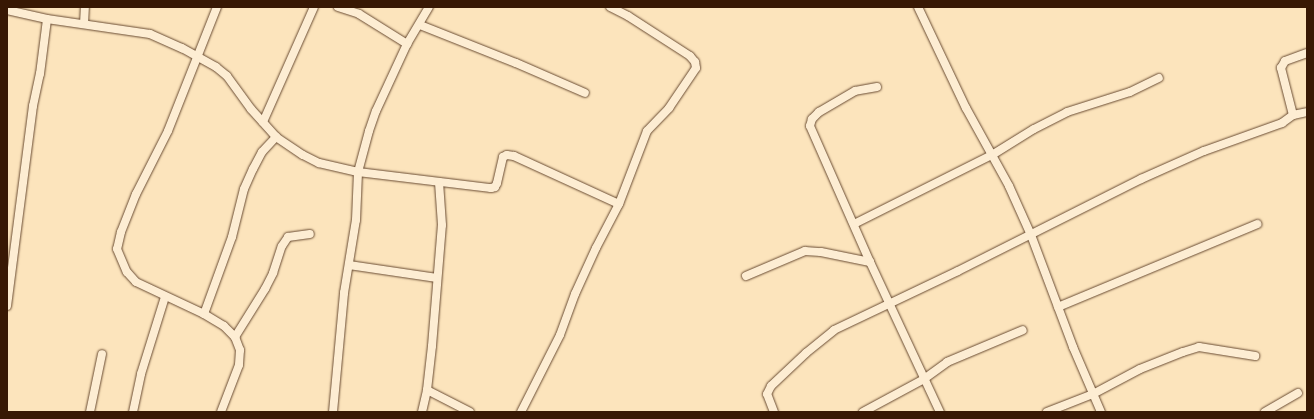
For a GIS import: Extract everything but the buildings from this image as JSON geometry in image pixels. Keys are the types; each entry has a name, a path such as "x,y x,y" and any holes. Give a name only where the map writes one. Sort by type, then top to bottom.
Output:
{"street":[{"path":"84,24 85,7"},
{"path":"216,7 168,131 136,194 121,232 117,248 127,272 136,282 165,297 204,314 224,326 235,337 240,350 239,365 221,412"},
{"path":"263,122 314,7"},
{"path":"338,7 359,14 407,44"},
{"path":"332,412 340,328 356,220 358,172 376,111 407,44 420,25 429,7"},
{"path":"521,412 560,334 575,294 596,248 619,204 647,131 669,108 696,68 695,62 690,56 628,16 610,7"},
{"path":"918,7 966,108 1009,186 1031,235 1058,307 1101,412"},
{"path":"8,9 47,19 150,34 198,56 227,76 276,138 319,162 358,172 495,187 503,157 507,155 514,156 619,204"},
{"path":"7,306 47,19"},
{"path":"420,25 516,63 585,94"},
{"path":"1293,115 1281,68 1285,61 1307,53"},
{"path":"854,224 992,155 1034,129 1067,112 1130,92 1159,78"},
{"path":"877,87 862,89 819,112 812,120 810,126 870,262 940,412"},
{"path":"774,412 767,394 771,386 806,353 834,330 1031,235 1148,176 1204,151 1282,123 1293,115 1307,112"},
{"path":"204,314 232,237 244,189 262,152 276,138"},
{"path":"422,412 427,390 442,225 439,182"},
{"path":"1058,307 1257,224"},
{"path":"235,337 265,289 273,273 282,246 288,237 310,234"},
{"path":"746,276 805,251 821,252 870,262"},
{"path":"349,265 437,278"},
{"path":"133,412 141,374 165,297"},
{"path":"863,412 924,380 947,362 1023,330"},
{"path":"1047,412 1093,394 1147,365 1199,347 1255,356"},
{"path":"90,412 102,354"},
{"path":"427,390 470,412"},
{"path":"1265,412 1298,393"}]}
